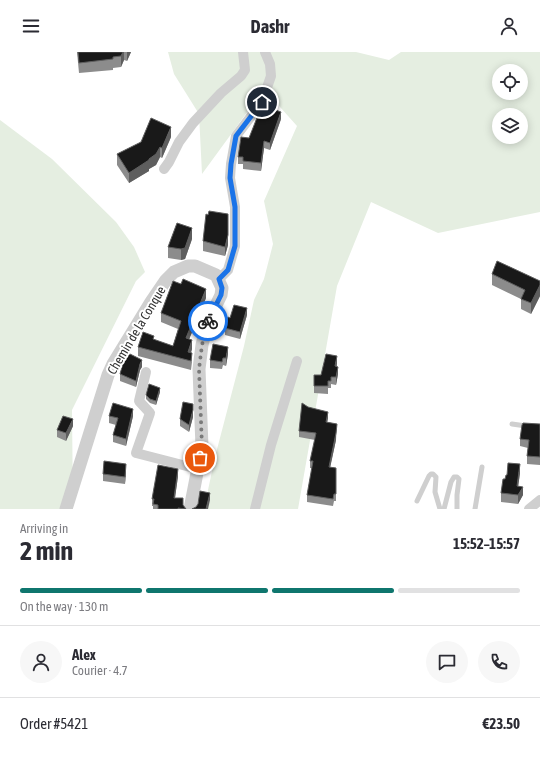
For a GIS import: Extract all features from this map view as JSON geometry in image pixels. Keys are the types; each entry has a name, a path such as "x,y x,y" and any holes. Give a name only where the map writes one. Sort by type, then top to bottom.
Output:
{"street":[{"path":"164,169 169,162 178,142 193,123 221,93 241,76 245,70 242,52"},
{"path":"190,509 202,447 199,369 202,345 207,324 221,295 222,288 219,279 228,270 235,246 235,207 230,178 231,164 236,136 262,102 271,76 270,64 265,52"},
{"name":"Chemin de la Conque","path":"66,509 108,375 113,364 151,302 166,280 174,272 188,266 195,266 212,273 219,279"},
{"path":"255,509 271,445 297,361"},
{"path":"146,372 139,401 150,413 136,453 198,469"},
{"path":"530,509 540,500"}],"lane":[{"path":"512,424 540,428"},
{"path":"475,509 482,467"},
{"path":"417,501 424,490 429,476 433,474 436,477 435,492 440,509"},
{"path":"444,509 451,482 454,477 459,479 457,509"}],"shaded area":[{"path":"168,52 356,52 389,60 401,52 540,52 540,212 438,233 371,202 337,286 298,509 204,509 215,457 244,346 254,300 264,279 273,244 264,201 297,126 264,89 202,174 199,114 174,74"},
{"path":"0,120 52,159 116,222 134,247 145,272 136,281 72,410 73,509 0,509"}],"building":[{"path":"78,52 123,52 121,56 113,57 113,59 79,63"},
{"path":"262,105 281,112 270,143 264,141 261,163 243,161 243,157 238,157 241,137 249,138"},
{"path":"151,118 171,127 162,148 160,147 156,154 149,160 129,173 117,154 141,142"},
{"path":"209,211 228,214 228,235 225,247 203,241 206,214 208,215"},
{"path":"177,223 192,228 185,248 181,249 168,247"},
{"path":"497,261 540,281 540,285 531,303 521,299 525,290 492,274"},
{"path":"183,279 206,289 186,338 192,340 188,352 192,353 191,361 138,347 143,332 154,336 153,339 173,346 181,321 161,313 173,281 181,284"},
{"path":"234,305 247,308 240,332 225,328 228,317 230,318"},
{"path":"213,344 228,347 226,358 223,358 222,362 210,360"},
{"path":"126,352 142,360 136,381 120,374"},
{"path":"326,354 337,356 335,366 338,367 336,377 331,377 331,381 328,381 328,386 314,386 314,375 321,375"},
{"path":"149,384 160,388 156,401 150,399 146,395"},
{"path":"183,402 193,404 189,425 180,419"},
{"path":"113,403 133,409 126,439 113,435 118,418 109,416"},
{"path":"302,403 308,407 328,412 326,422 337,424 329,467 336,468 336,494 334,494 333,499 307,495 313,461 310,461 316,433 299,431"},
{"path":"63,416 73,419 66,433 57,430"},
{"path":"523,423 540,424 540,457 527,456 529,440 520,439"},
{"path":"104,461 126,464 125,477 103,474"},
{"path":"508,463 520,464 517,486 523,487 518,495 501,493 503,479 505,479 507,475"},
{"path":"158,465 178,469 174,498 183,498 183,505 186,509 158,509 158,505 153,504 154,499 152,499"},
{"path":"200,491 210,493 206,509 192,509 198,504"}],"way so far":[{"path":"200,458 202,447 199,369 202,345 208,321"}],"route":[{"path":"208,321 221,295 222,288 219,279 228,270 235,246 235,207 230,178 236,136 262,102"}]}
